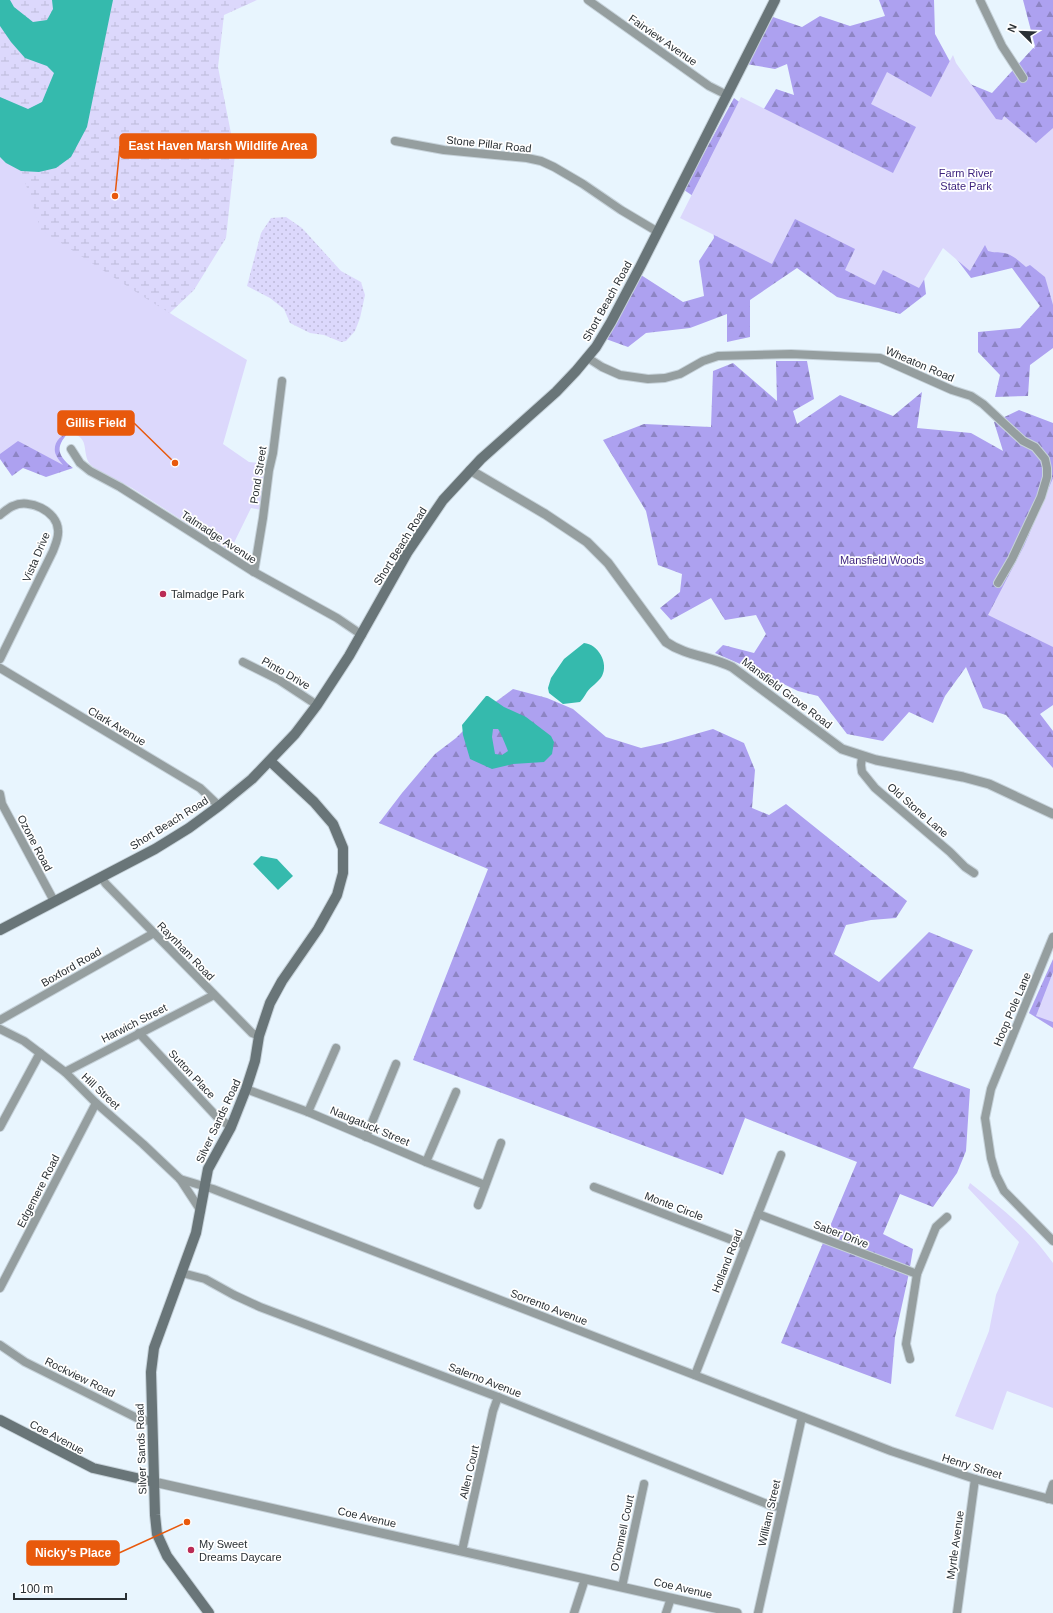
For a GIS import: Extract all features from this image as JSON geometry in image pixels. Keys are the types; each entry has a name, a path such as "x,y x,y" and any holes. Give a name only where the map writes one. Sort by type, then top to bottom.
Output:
{"main road":[{"name":"Short Beach Road","path":"0,930 155,849 189,828 252,779 295,734 317,705 362,635 417,536 443,500 470,470 556,392 588,358 611,322 658,232 727,95 772,1"},
{"name":"Silver Sands Road","path":"209,1613 167,1556 159,1542 157,1534 152,1422 152,1361 162,1325 196,1233 211,1163 230,1127 246,1089 255,1061 259,1036 275,991 308,945 337,895 341,885 344,863 343,848 339,836 325,812 270,761"},
{"name":"Coe Avenue","path":"0,1420 93,1468 154,1482"}],"street":[{"name":"Fairview Avenue","path":"588,0 709,86 727,95"},
{"path":"980,0 1002,46 1023,78"},
{"name":"Stone Pillar Road","path":"395,141 444,150 527,158 541,161 583,184 621,210 658,232"},
{"name":"Wheaton Road","path":"588,358 602,367 620,375 648,379 665,378 680,374 718,356 791,354 880,358 952,390 970,396 983,404 1023,441 1035,447 1045,459 1047,468 1047,477 1041,497 1012,559 998,583"},
{"name":"Pond Street","path":"254,572 269,470 273,453 282,381"},
{"name":"Talmadge Avenue","path":"71,449 80,463 90,471 120,487 254,572 336,618 362,635"},
{"name":"Mansfield Grove Road","path":"470,470 545,514 587,542 608,564 666,642 685,652 716,660 732,667 842,749 862,756 974,779 1003,790 1053,814"},
{"name":"Vista Drive","path":"0,515 17,504 35,505 52,516 58,530 57,540 53,551 0,659"},
{"name":"Pinto Drive","path":"243,662 279,680 317,705"},
{"name":"Clark Avenue","path":"0,668 200,788 219,806"},
{"name":"Old Stone Lane","path":"862,756 862,772 870,783 965,867 974,873"},
{"name":"Ozone Road","path":"0,794 1,804 54,901"},
{"name":"Raynham Road","path":"101,877 214,995 252,1033 259,1036"},
{"name":"Boxford Road","path":"0,1020 154,933"},
{"name":"Hoop Pole Lane","path":"1053,937 991,1089 985,1118 991,1158 996,1174 1004,1191 1053,1241"},
{"name":"Harwich Street","path":"65,1072 214,995"},
{"name":"Hill Street","path":"0,1029 24,1041 65,1072 96,1103 180,1179 201,1211"},
{"name":"Sutton Place","path":"139,1033 217,1117 230,1127"},
{"path":"308,1112 336,1048"},
{"path":"0,1128 40,1053"},
{"path":"366,1137 396,1064"},
{"name":"Naugatuck Street","path":"246,1089 308,1112 426,1162 485,1185"},
{"path":"426,1162 456,1092"},
{"name":"Edgemere Road","path":"0,1288 96,1103"},
{"path":"478,1205 500,1143"},
{"name":"Holland Road","path":"695,1375 781,1155"},
{"name":"Hill Street","path":"180,1179 205,1187"},
{"name":"Sorrento Avenue","path":"205,1187 885,1449"},
{"name":"Monte Circle","path":"594,1187 745,1245"},
{"name":"Saber Drive","path":"758,1214 917,1274"},
{"path":"910,1359 906,1344 917,1274 936,1227 947,1217"},
{"name":"Salerno Avenue","path":"182,1273 205,1279 260,1307 498,1397 772,1506 781,1507"},
{"name":"Rockview Road","path":"0,1345 25,1362 137,1418 152,1422"},
{"name":"Allen Court","path":"462,1552 493,1411 498,1397"},
{"name":"William Street","path":"758,1613 802,1417"},
{"name":"Henry Street","path":"885,1449 975,1479 1051,1500"},
{"name":"Myrtle Avenue","path":"956,1613 975,1479"},
{"name":"Coe Avenue","path":"154,1482 737,1613"},
{"name":"O'Donnell Court","path":"622,1587 644,1484"},
{"path":"1051,1500 1053,1484"},
{"path":"574,1613 585,1579"},
{"path":"666,1613 671,1598"}],"green space":[{"path":"0,0 257,0 224,15 218,67 235,154 226,238 194,290 111,369 0,350"},
{"path":"879,0 934,0 935,34 960,80 992,93 1035,46 1023,0 1053,0 1053,348 1030,365 1028,396 995,397 1000,375 978,352 978,332 1020,328 1040,306 1012,268 971,278 936,232 921,255 926,294 900,314 837,297 797,268 750,300 750,337 727,342 727,314 690,328 646,333 628,347 606,339 641,275 683,302 704,296 699,261 714,238 711,208 684,190 734,98 759,117 776,89 794,95 787,64 775,69 746,64 773,17 802,27 820,16 850,26 885,16"},
{"name":"Farm River State Park","path":"953,55 956,63 996,119 1002,120 1004,116 1036,143 1053,128 1053,305 1045,277 1030,265 1026,267 1010,255 988,251 985,245 970,271 943,248 919,288 883,270 875,285 845,270 855,249 795,219 772,264 680,218 741,97 893,173 916,127 871,104 887,72 931,97"},
{"path":"0,142 16,155 41,230 150,301 247,360 223,444 249,462 268,464 261,510 251,508 230,551 132,488 96,470 87,458 83,441 76,435 64,435 56,444 55,452 63,465 18,441 0,454"},
{"path":"286,217 302,228 341,271 361,282 365,295 360,318 355,331 346,341 341,342 324,335 310,333 290,323 284,309 270,298 247,286 261,233 271,218"},
{"path":"0,326 71,430 62,440 60,449 63,458 73,468 46,477 23,468 12,476 0,459"},
{"name":"Mansfield Woods","path":"776,361 807,361 814,399 793,411 797,424 840,395 893,416 922,392 917,428 971,433 1003,451 994,422 1019,410 1053,423 1053,705 1040,714 1053,731 1053,768 1006,715 983,708 966,667 945,696 933,723 909,712 883,741 847,734 818,696 798,691 715,653 723,645 754,653 766,634 756,615 725,620 711,598 671,620 660,608 680,592 682,574 658,565 646,511 603,440 644,424 711,427 713,371 733,363 777,401"},
{"path":"1053,478 1053,647 988,615 1024,546"},
{"path":"513,689 547,698 573,709 606,737 641,748 713,729 744,743 755,770 752,808 769,815 786,804 907,901 896,918 871,920 846,925 834,954 879,982 929,932 973,950 913,1068 970,1089 966,1151 957,1173 933,1207 900,1194 883,1234 913,1249 895,1337 891,1384 781,1343 857,1162 745,1118 723,1175 413,1060 488,869 379,823 435,754 456,738 482,712"},
{"path":"1053,959 1053,1028 1029,1013"},
{"path":"1053,972 1053,1022 1036,1016"},
{"path":"970,1183 1004,1210 1025,1230 1053,1263 1053,1408 1007,1391 993,1430 955,1416 989,1331 996,1295 1019,1242 968,1188"}],"shaded area":[{"path":"0,0 10,0 14,7 33,22 47,20 53,9 52,0 113,0 87,127 71,157 56,168 39,172 21,171 6,163 0,157 0,97 28,109 42,102 54,73 47,66 25,58 11,42 0,26"},
{"path":"584,643 589,644 598,650 603,660 604,671 602,676 580,702 563,704 549,693 548,688 551,678 564,659"},
{"path":"486,696 488,696 504,707 526,717 551,736 554,742 552,754 544,762 513,764 492,769 470,759 463,735 462,725","holes":["493,729 498,729 508,751 502,755 495,754 492,737"]},
{"path":"261,856 277,859 293,876 278,890 253,864"}],"place":[{"name":"East Haven Marsh Wildlife Area","path":"115,196"},
{"name":"Gillis Field","path":"175,463"},
{"name":"Talmadge Park","path":"163,594"},
{"name":"Nicky's Place","path":"187,1522"},
{"name":"My Sweet Dreams Daycare","path":"191,1550"}]}
